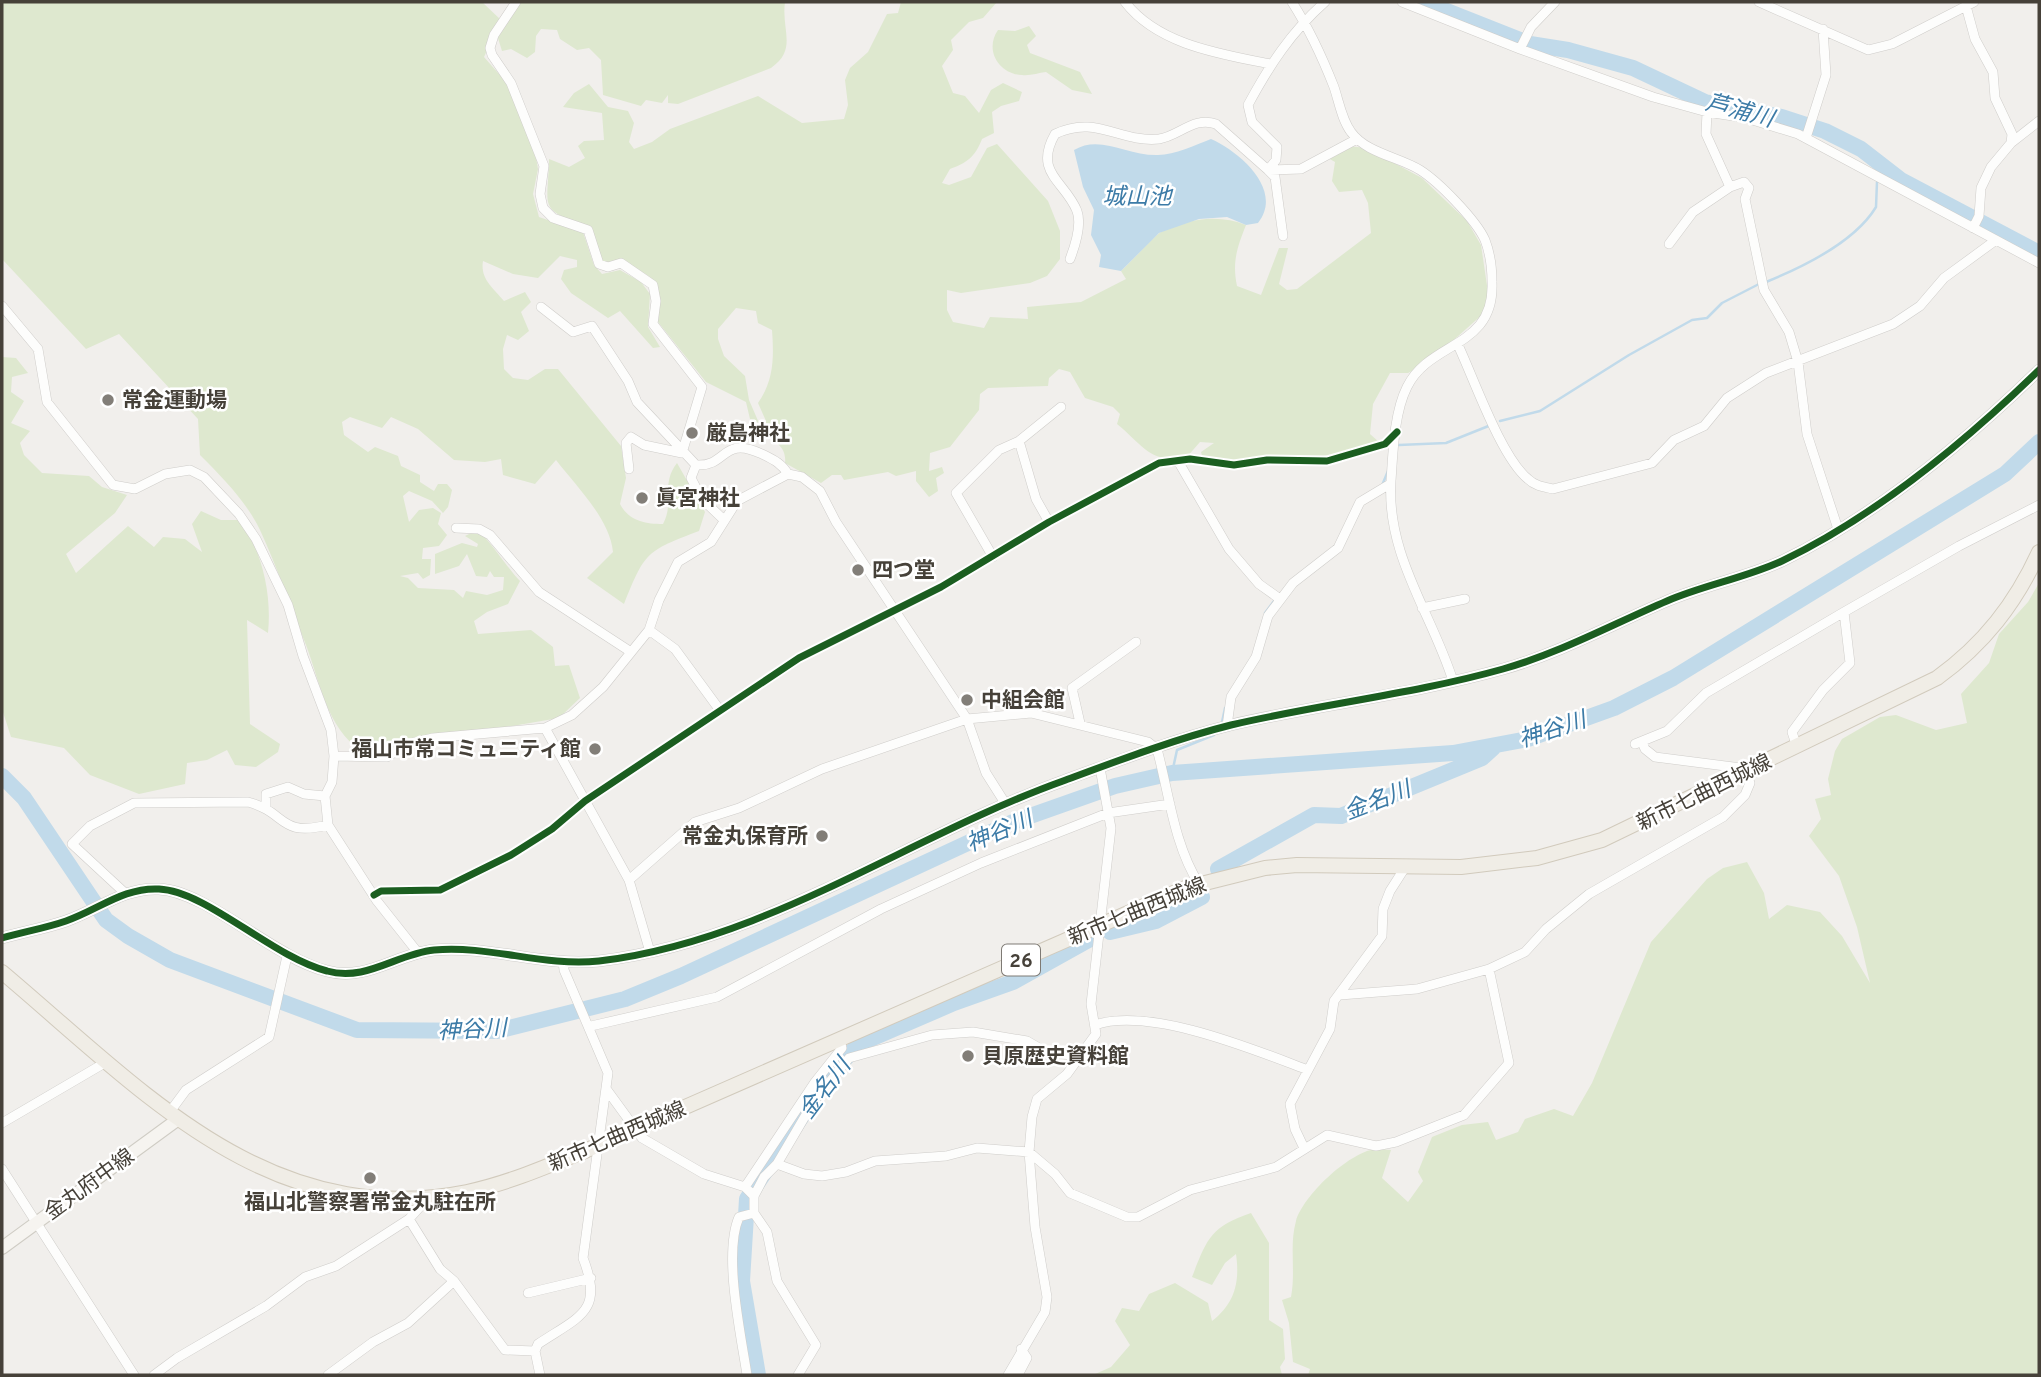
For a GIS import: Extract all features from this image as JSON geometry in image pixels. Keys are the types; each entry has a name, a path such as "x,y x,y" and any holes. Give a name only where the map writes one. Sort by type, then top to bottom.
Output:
{"main road":[{"name":"新市七曲西城線","path":"2,972 173,1116 247,1163 310,1188 367,1196 428,1198 500,1184 598,1145 1199,884 1265,869 1297,865 1461,867 1537,858 1602,840 1937,678 1962,660 2003,618 2021,590 2039,552"},
{"name":"金丸府中線","path":"2,1248 173,1116"}],"street":[{"path":"516,2 494,35 490,48 495,63 511,83 544,166 540,194 543,208 553,218 588,230 599,264 608,267 621,263 653,285 656,300 653,324 702,387 682,453"},
{"path":"1125,2 1150,23 1185,43 1206,51 1270,64"},
{"path":"1292,2 1333,84 1346,122 1357,139 1420,171 1472,220 1485,240 1490,261 1491,307 1482,325 1458,345 1421,368 1407,387 1390,484 1396,546 1453,681"},
{"path":"1268,170 1276,160 1277,147 1252,122 1248,105 1270,64 1303,22 1325,2"},
{"path":"1402,2 1653,97 1707,112 1809,131 1976,222 1996,240 2039,263"},
{"path":"1521,48 1527,35 1555,2"},
{"path":"1759,2 1823,29 1854,46 1876,50 1964,5 1975,39 1993,72 1995,98 2012,134 2011,143"},
{"path":"1809,131 1813,108 1826,75 1823,29"},
{"path":"1707,112 1706,134 1730,187"},
{"path":"1976,222 1981,188 1991,167 2011,143 2039,121"},
{"path":"1070,259 1075,245 1076,211 1051,177 1049,144 1055,134 1090,125 1160,139 1199,122 1216,124 1275,177 1283,236"},
{"path":"1268,170 1301,169 1357,139"},
{"path":"1669,244 1693,212 1730,187 1744,181 1749,188 1745,199 1764,290 1789,332 1798,362 1807,434 1838,529"},
{"path":"1458,345 1513,463 1528,480 1553,489 1652,463 1674,440 1704,426 1727,398 1748,383 1766,373 1893,324 1920,306 1944,278 1996,240"},
{"path":"2,306 38,349 47,402 113,485 135,489 165,474 190,470 204,477 239,514 256,539 288,605 303,656 331,730 334,756 332,782 325,796 328,825 374,895 419,954"},
{"path":"541,307 573,332 592,326 628,381 637,402 696,466 707,466 734,447 745,446 780,462 788,474"},
{"path":"2,938 69,920 113,898 146,889 176,891 287,957 325,971 348,975 429,950 481,950 563,961 599,961 699,942 772,913 1005,803 1100,768 1227,726 1453,681 1540,658 1688,592 1780,562 1838,529 1923,473 1986,422 2039,370"},
{"path":"993,557 957,492 999,450 1019,441 1061,407"},
{"path":"374,895 381,891 440,890 453,885 552,829 585,801 799,658 896,611 1049,522 1158,463 1327,461 1385,444 1397,432"},
{"path":"629,469 626,443 631,438 644,445 682,453"},
{"path":"1019,441 1036,499 1049,522"},
{"path":"1178,461 1229,549 1259,584 1280,599"},
{"path":"696,466 691,478 702,499 724,520"},
{"path":"334,756 387,757 407,744 433,738 545,728 572,715 603,687 649,630 659,600 678,562 711,542 737,501 788,474 802,477 820,491 836,522 967,719 986,773 1005,803"},
{"path":"1227,726 1231,696 1256,657 1268,616 1293,583 1338,548 1360,502 1390,484"},
{"path":"1340,995 1417,989 1489,969 1525,952 1546,929 1589,894 1723,817 1745,795 1750,783 1746,772 1741,768 1655,757 1638,743 1667,731 1706,693 1959,546 2039,505"},
{"path":"456,528 479,529 490,535 539,592 631,652"},
{"path":"1422,608 1465,599"},
{"path":"1797,747 1792,732 1824,690 1850,663 1844,612"},
{"path":"649,630 675,649 719,709"},
{"path":"1080,723 1072,688 1136,642"},
{"path":"629,880 695,822 739,808 822,769 967,719 1031,713 1149,742 1158,751 1169,790 1170,804 1192,873 1199,884"},
{"path":"545,728 629,880 650,951"},
{"path":"1009,1375 1021,1349 1045,1312 1047,1297 1035,1227 1029,1152 1037,1099 1056,1085 1097,1034 1091,1004 1111,828 1100,768"},
{"path":"266,807 266,794 288,787 304,794 325,796"},
{"path":"126,894 72,844 90,825 134,803 206,800 248,802 266,807 286,826 304,831 328,825"},
{"path":"591,1026 717,997 881,909 1063,828 1108,813 1170,804"},
{"path":"1304,1148 1294,1129 1290,1104 1330,1029 1334,1001 1382,936 1383,909 1390,891 1406,866"},
{"path":"173,1116 186,1090 269,1037 287,957"},
{"path":"540,1375 535,1351 538,1344 586,1310 592,1299 591,1278 583,1258 608,1073 591,1026 570,985 563,961"},
{"path":"777,1164 804,1174 822,1176 846,1172 875,1161 946,1157 977,1148 1029,1152 1055,1174 1070,1194 1127,1217 1138,1217 1189,1190 1276,1167 1327,1135 1376,1146 1396,1142 1464,1115 1509,1063 1489,969"},
{"path":"1096,1025 1114,1018 1153,1021 1308,1070"},
{"path":"798,1375 816,1345 777,1281 766,1232 754,1213 754,1196 764,1177 777,1164 814,1101 849,1058 932,1035 973,1032 1027,1041 1046,1052 1080,1056"},
{"path":"745,1187 815,1082 842,1048 840,1040"},
{"path":"2,1123 108,1061"},
{"path":"607,1090 642,1138 704,1174 745,1187 754,1196"},
{"path":"2,1169 134,1375"},
{"path":"154,1375 177,1358 266,1306 305,1277 336,1266 409,1219 428,1198"},
{"path":"747,1375 734,1280 739,1217 754,1213"},
{"path":"409,1219 440,1269 454,1281 505,1350 535,1351"},
{"path":"528,1293 591,1278"},
{"path":"328,1375 373,1342 408,1323 454,1281"},
{"path":"1018,1375 1027,1358 1021,1349"}],"green space":[{"path":"2,2 482,2 501,20 484,57 506,82 535,151 538,169 533,194 539,217 583,232 594,265 602,274 620,270 641,282 650,294 648,327 660,347 653,348 620,311 608,318 571,293 561,279 564,270 577,267 577,260 560,256 538,278 513,274 483,261 485,278 504,301 525,292 531,302 521,312 529,331 518,340 507,335 503,349 504,369 513,378 528,380 545,369 558,369 621,446 626,478 620,504 633,518 663,524 668,508 669,479 677,463 705,512 699,531 658,549 650,556 637,573 624,604 587,578 613,552 611,540 591,503 556,460 535,484 503,475 501,459 485,462 454,460 418,429 391,417 382,428 350,417 342,422 344,435 368,452 375,447 398,456 401,466 420,475 420,482 434,491 438,484 447,484 452,490 448,507 443,513 432,501 409,491 403,496 409,522 419,510 433,508 441,513 438,524 447,535 439,546 423,548 422,559 431,559 430,575 423,579 418,573 400,576 408,578 418,588 454,590 463,598 466,591 487,595 503,590 504,577 494,577 490,571 487,577 476,576 467,554 459,566 435,574 435,554 462,543 477,547 478,544 465,536 477,530 520,581 508,604 487,612 474,621 478,634 531,630 553,647 555,666 569,665 580,698 559,718 362,752 340,730 326,704 306,645 260,530 241,499 200,455 198,419 119,334 86,349 2,259"},
{"path":"519,2 785,2 786,46 784,54 771,68 678,104 668,103 668,95 662,103 646,100 641,106 603,95 601,60 589,48 577,50 560,39 557,30 541,29 536,36 535,52 527,58 511,49 502,51 497,35"},
{"path":"901,2 997,2 983,18 969,22 951,40 953,50 942,66 953,93 965,96 979,113 991,90 1003,83 1022,92 1019,101 1001,106 992,112 994,133 982,139 970,158 950,169 942,183 949,185 971,177 987,148 997,144 1048,201 1060,231 1060,259 1047,276 1030,283 961,293 947,290 947,310 953,322 984,328 990,317 1028,319 1027,307 1081,302 1126,279 1121,271 1161,232 1182,223 1204,219 1225,219 1246,225 1236,255 1237,286 1261,295 1279,248 1288,248 1279,284 1287,290 1297,289 1371,233 1368,203 1362,190 1339,192 1332,181 1335,162 1328,158 1348,146 1366,148 1422,178 1467,221 1481,245 1489,299 1484,313 1429,362 1408,373 1390,373 1373,404 1370,434 1379,442 1358,448 1271,464 1205,466 1201,452 1214,443 1200,442 1186,458 1163,458 1148,451 1117,424 1120,414 1113,407 1085,398 1070,372 1059,369 1049,378 1048,386 988,388 980,394 979,410 950,447 930,453 929,471 942,467 944,473 936,478 938,491 929,497 916,481 916,471 896,476 888,472 844,480 841,475 832,475 821,483 785,463 782,449 776,442 762,435 766,421 758,403 772,368 772,330 758,323 756,311 736,308 718,329 718,339 724,356 745,376 749,400 759,423 750,419 746,402 706,382 658,322 659,295 650,277 625,261 607,264 601,259 589,227 553,211 548,198 549,159 569,167 585,158 578,146 584,141 604,140 602,113 563,107 574,93 589,84 608,107 628,111 634,123 629,142 634,149 652,142 670,129 758,96 802,123 844,119 848,105 845,80 850,68 868,52 887,14 898,13"},
{"path":"1029,26 1036,36 1027,45 1030,53 1080,72 1092,94 1072,90 1046,72 1014,74 1001,66 993,53 994,38 998,30 1015,31"},
{"path":"2,357 16,358 28,373 12,377 11,392 24,401 11,423 30,431 20,443 24,455 42,473 89,476 102,487 127,495 115,513 66,554 76,573 128,526 154,547 163,537 185,539 202,552 192,524 201,511 221,520 242,520 264,575 269,618 268,633 247,620 250,724 280,744 278,752 256,767 235,765 227,750 207,760 187,763 185,784 139,794 90,775 64,748 11,737 2,709"},
{"path":"2039,583 2039,1375 1308,1375 1310,1369 1293,1362 1289,1323 1282,1300 1291,1297 1296,1221 1317,1188 1352,1158 1377,1149 1391,1150 1382,1178 1408,1202 1423,1181 1418,1172 1432,1137 1462,1125 1488,1122 1496,1140 1518,1132 1525,1119 1554,1109 1573,1116 1592,1083 1651,942 1707,879 1723,868 1747,862 1764,893 1769,919 1787,905 1820,912 1842,936 1870,983 1857,927 1839,876 1809,836 1821,819 1815,799 1831,795 1828,779 1835,751 1842,739 1880,717 1896,715 1936,730 1967,723 1961,694 1989,663 1999,634 2028,602"},
{"path":"1251,1213 1269,1243 1269,1320 1283,1329 1285,1359 1280,1367 1282,1375 1093,1375 1111,1367 1130,1345 1115,1321 1122,1308 1139,1311 1149,1294 1175,1283 1208,1303 1212,1321 1220,1314 1234,1291 1236,1254 1225,1263 1212,1285 1192,1277 1206,1244 1218,1229"}],"water":[{"name":"城山池","path":"1211,139 1234,153 1262,185 1266,198 1265,210 1258,223 1246,225 1227,217 1199,219 1159,233 1121,271 1099,267 1101,255 1091,235 1094,210 1083,187 1074,150 1094,144 1165,155"}],"waterway":[{"name":"芦浦川","path":"1424,2 1530,44 1568,50 1633,68 1705,102 1782,117 1825,131 1861,149 1901,180 2039,253"},
{"path":"1880,175 1886,168"},
{"path":"1766,282 1812,261 1855,231 1876,207 1877,182"},
{"path":"1500,421 1540,411 1629,355 1692,320 1707,318 1722,303 1759,284"},
{"path":"1399,445 1446,443 1491,425"},
{"name":"神谷川","path":"2,776 24,798 106,920 170,960 357,1030 497,1031 625,999 681,976 1013,822 1115,786 1172,773 1453,753 1528,739 1614,708 1673,678 2005,474 2039,442"},
{"path":"1383,483 1388,471"},
{"path":"1265,613 1274,601"},
{"path":"1222,722 1225,708"},
{"path":"1172,773 1177,750 1214,735"},
{"name":"金名川","path":"1218,869 1314,815 1341,816 1482,758 1493,748"},
{"name":"金名川","path":"1110,932 1156,921 1202,897"},
{"name":"金名川","path":"758,1375 742,1281 747,1199 828,1077 859,1044 954,1003 1013,982 1092,938"}],"cycle path":[{"path":"2,938 66,921 123,895 146,889 159,889 198,901 306,964 341,973 368,970 434,950 476,950 578,962 661,950 779,910 1005,804 1146,751 1231,725 1436,685 1503,669 1566,647 1681,595 1768,567 1817,543 1885,500 1981,424 2039,370"},
{"path":"374,895 381,891 440,890 511,855 552,829 585,801 799,658 941,587 1049,522 1159,463 1190,459 1234,465 1267,460 1327,461 1385,444 1397,432"}],"place":[{"name":"常金運動場","path":"108,400"},
{"name":"厳島神社","path":"692,433"},
{"name":"眞宮神社","path":"642,498"},
{"name":"四つ堂","path":"858,570"},
{"name":"中組会館","path":"967,700"},
{"name":"福山市常コミュニティ館","path":"595,749"},
{"name":"常金丸保育所","path":"822,836"},
{"name":"貝原歴史資料館","path":"968,1056"},
{"name":"福山北警察署常金丸駐在所","path":"370,1178"}]}
